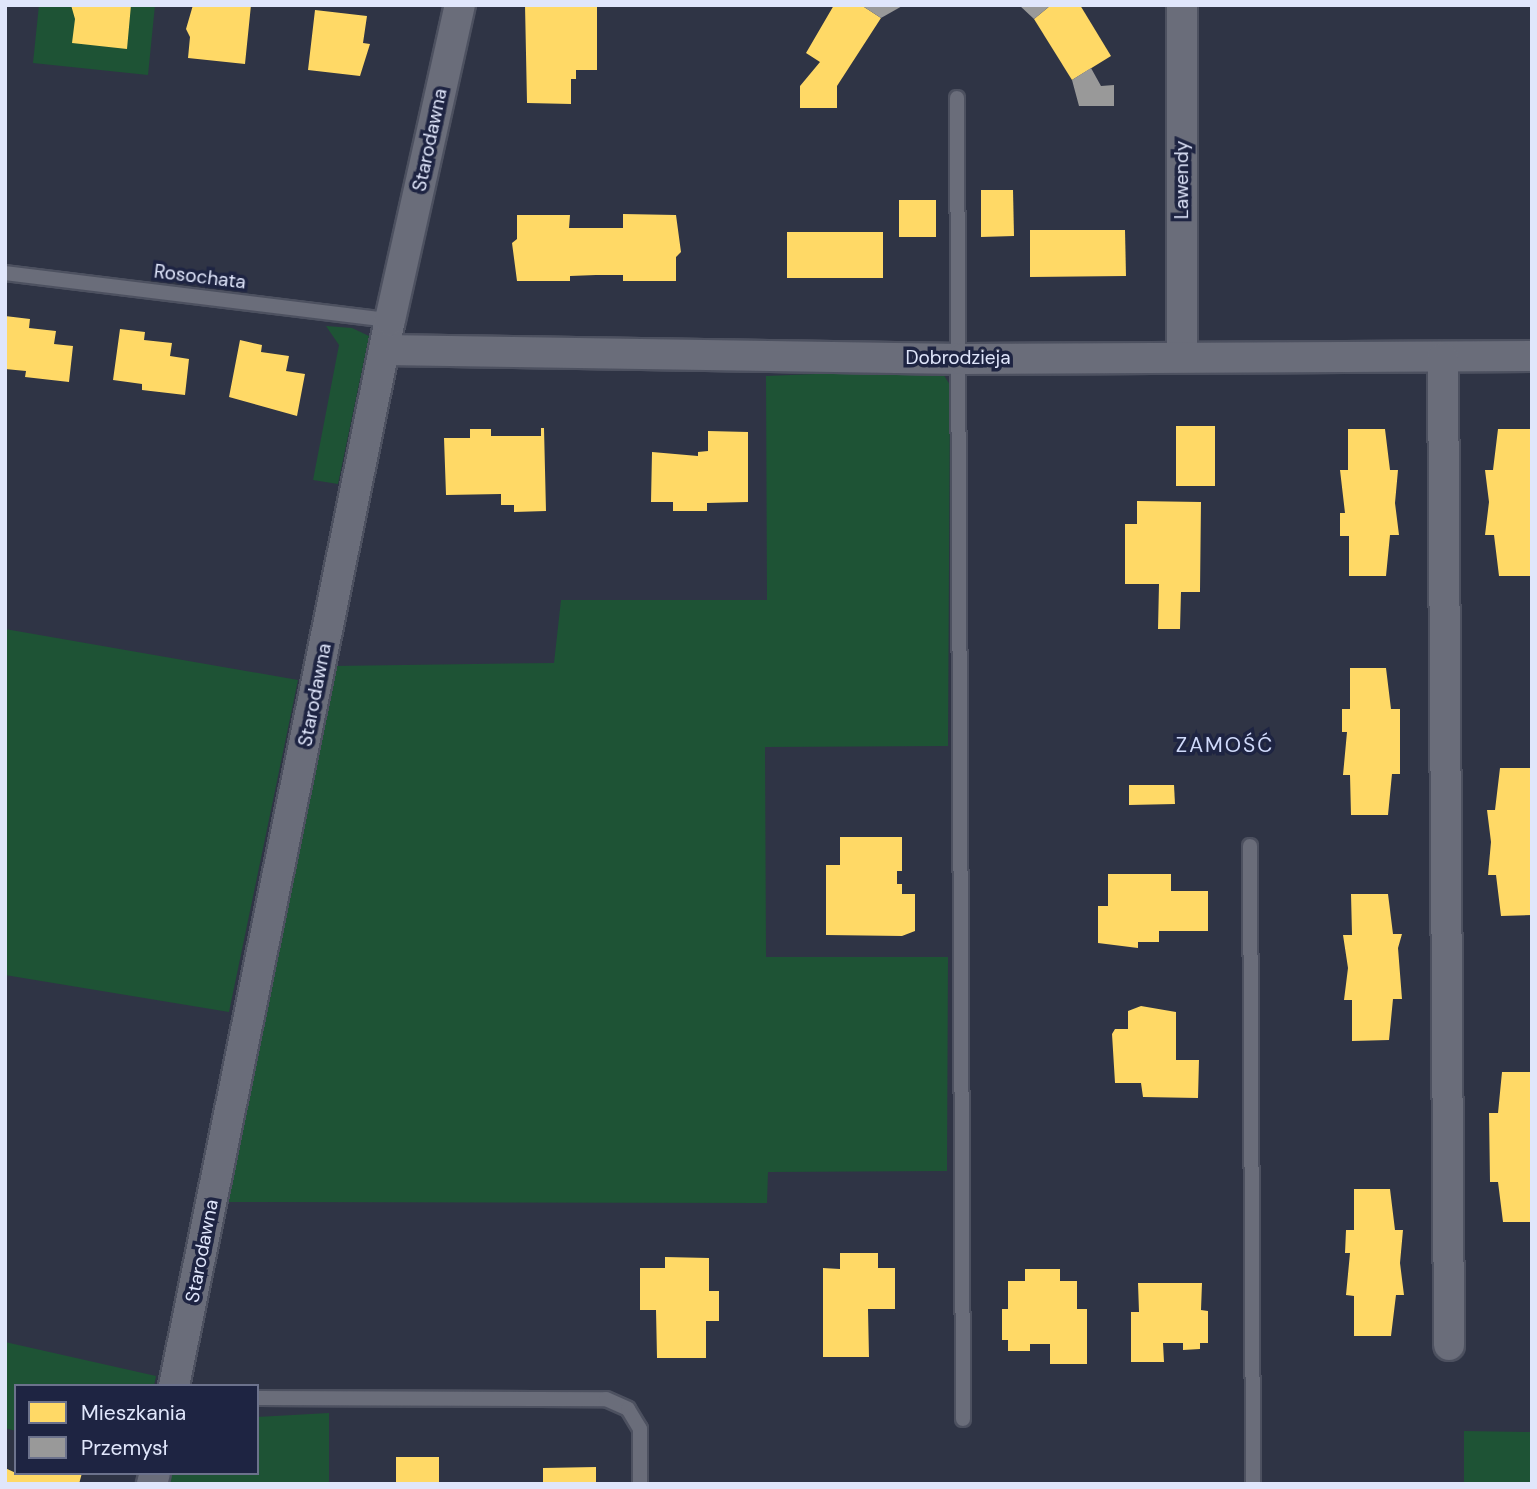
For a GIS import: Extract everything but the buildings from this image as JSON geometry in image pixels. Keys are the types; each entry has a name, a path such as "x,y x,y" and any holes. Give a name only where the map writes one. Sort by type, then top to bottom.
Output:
{"street":[{"name":"Starodawna","path":"174,1384 390,320 460,5"},
{"name":"Lawendy","path":"1182,5 1182,355"},
{"name":"Dobrodzieja","path":"385,351 962,359 1182,355 1443,358 1532,356"},
{"path":"1443,358 1449,1345"}],"lane":[{"path":"957,98 962,359 963,1419"},
{"name":"Rosochata","path":"5,272 390,320"},
{"path":"1250,846 1253,1484"},
{"path":"259,1398 606,1399 628,1409 640,1429 640,1484"}],"green space":[{"path":"39,5 155,5 148,75 33,63"},
{"path":"326,326 352,328 369,336 338,484 313,480 339,345"},
{"path":"940,369 950,385 948,746 765,747 766,957 948,957 947,1171 768,1172 767,1203 222,1202 333,666 554,663 561,600 767,600 766,376"},
{"path":"5,629 298,680 229,1012 5,975"},
{"path":"5,1342 156,1376 154,1384 14,1384 14,1430 5,1428"},
{"path":"329,1413 329,1484 167,1484 169,1475 259,1475 259,1417"},
{"path":"1464,1431 1532,1432 1532,1484 1464,1484"}],"district":[{"name":"ZAMOŚĆ","path":"1225,745"}]}
